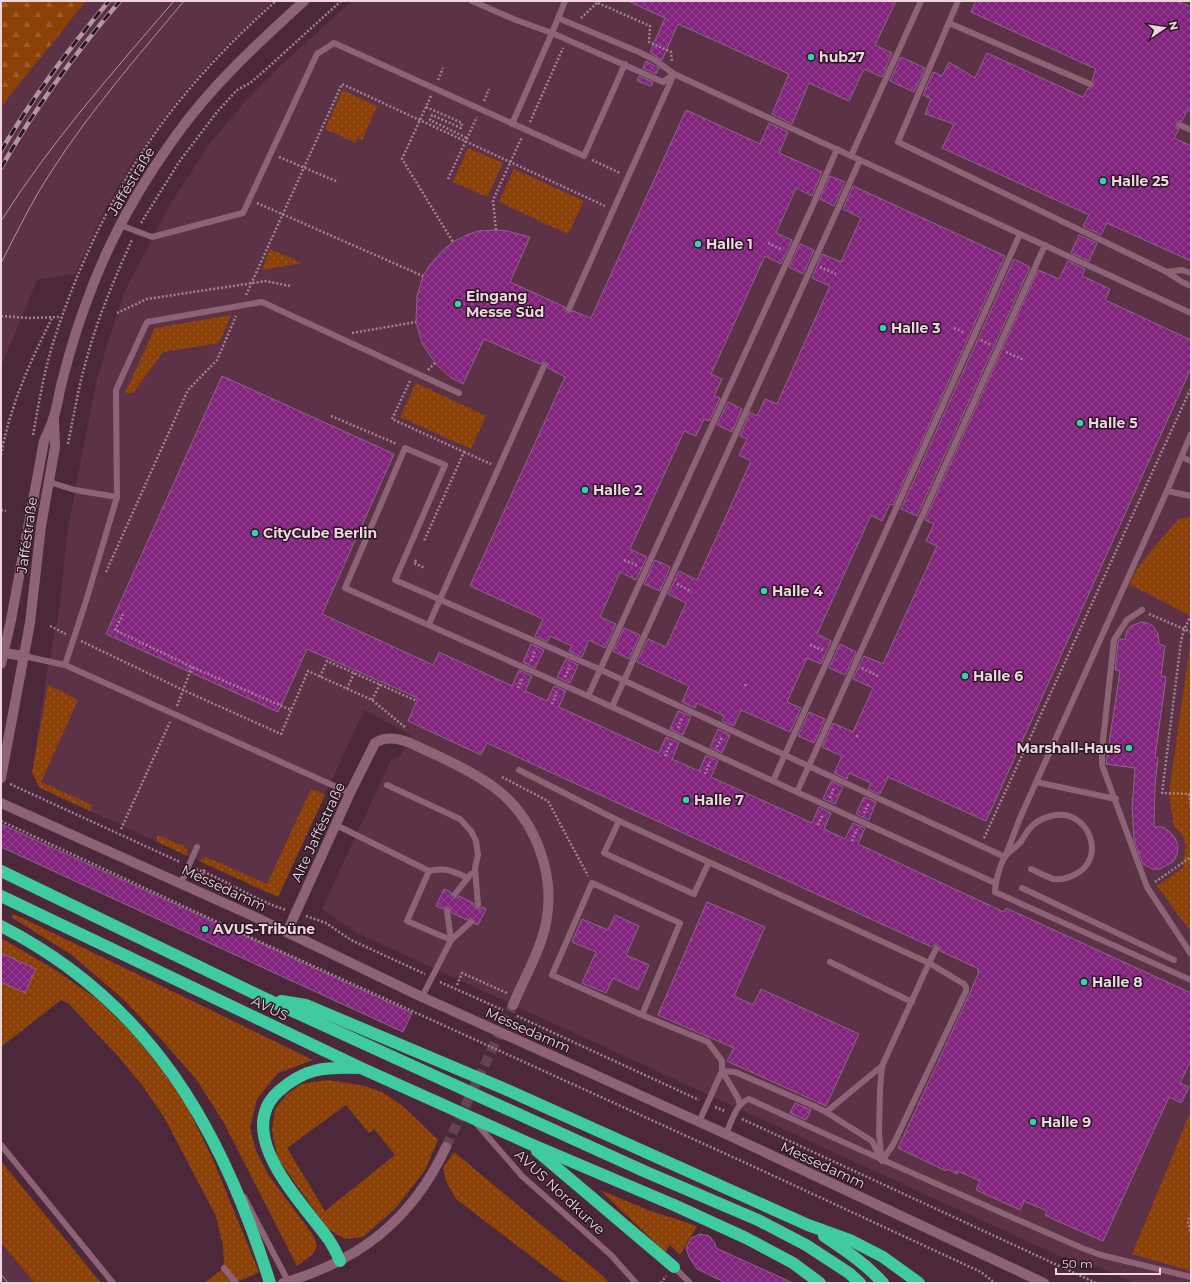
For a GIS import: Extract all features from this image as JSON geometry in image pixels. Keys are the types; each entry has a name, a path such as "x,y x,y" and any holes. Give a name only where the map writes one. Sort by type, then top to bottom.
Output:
{"highway":[{"name":"AVUS","path":"1,871 264,998 646,1172 758,1220 806,1245 849,1273 860,1283"},
{"name":"AVUS","path":"1,896 361,1068 746,1238 793,1263 820,1283"},
{"path":"1,926 29,942 80,977 118,1008 135,1026 168,1067 194,1106 225,1163 263,1244 270,1283"},
{"path":"264,998 306,1005 512,1092 808,1226 858,1244 883,1257 919,1283"},
{"path":"340,1261 330,1241 289,1188 274,1164 266,1144 262,1123 267,1106 276,1093 289,1082 309,1071 329,1067 361,1068"},
{"path":"528,1143 674,1267"},
{"path":"808,1226 845,1250 875,1274 883,1283"}],"main road":[{"name":"Jafféstraße","path":"1,664 44,441 54,418 62,379 75,337 105,255 142,186 175,136 224,78 304,1"},
{"name":"Jafféstraße","path":"3,780 30,623 41,526 55,447 54,418"},
{"path":"4,653 24,656"},
{"name":"Alte Jafféstraße","path":"287,932 350,793 375,743 386,738 399,739 459,765 504,795 518,810 535,838 543,859 548,882 547,918 541,942 512,1005"},
{"name":"Messedamm","path":"1,803 181,883 422,997 726,1134 1044,1283"},
{"path":"283,1283 303,1277 340,1261 384,1232 410,1207 436,1169 446,1147"}],"lane":[{"path":"472,1 516,20 567,39 663,82 674,74"},
{"path":"512,124 565,1"},
{"path":"851,156 921,1"},
{"path":"958,1 898,142 1167,272 1191,286"},
{"path":"558,18 645,55 655,60 674,74 1191,313"},
{"path":"949,23 1090,84"},
{"path":"120,225 152,237 243,213 317,54 334,43 584,156 625,64"},
{"path":"569,309 674,74"},
{"path":"1180,125 1191,130"},
{"path":"588,696 837,149"},
{"path":"612,707 860,160"},
{"path":"773,781 1020,234"},
{"path":"797,792 1044,245"},
{"path":"1167,272 1182,270 1191,273"},
{"path":"65,665 117,497 116,390 147,322 262,302 459,393"},
{"path":"429,624 544,366"},
{"path":"1191,434 1167,491 1020,818 995,883 995,892 1191,980"},
{"path":"995,883 588,696 429,624 345,588 405,448 444,465 395,580 624,680 1005,856"},
{"path":"1181,457 1191,461"},
{"path":"49,482 75,490 117,497"},
{"path":"1167,491 1191,496"},
{"path":"1142,610 1127,620 1114,640 1102,749 1102,765 1116,799 1147,887 1191,954"},
{"path":"24,656 65,665 350,793"},
{"path":"519,770 619,821 930,963 964,984 966,992 894,1143 882,1161"},
{"path":"1036,782 1116,799"},
{"path":"387,785 460,819 471,831 476,841 478,855 475,868 478,905"},
{"path":"1005,856 1021,842 1028,829 1041,818 1057,814 1067,815 1082,823 1088,831 1092,841 1092,852 1086,867 1080,873 1071,877 1057,879 1031,869"},
{"path":"619,821 604,854 694,894 708,862"},
{"path":"336,825 371,846 429,871 441,868 450,870 468,878"},
{"path":"181,883 196,847"},
{"path":"455,894 475,868"},
{"path":"429,871 407,921 451,940"},
{"path":"642,1015 680,923 592,883 552,975 642,1015 708,1042 722,1061 722,1071 699,1122"},
{"path":"1022,888 1174,960"},
{"path":"447,911 451,940"},
{"path":"422,997 451,940 471,922"},
{"path":"882,1161 879,1134 882,1066 936,949"},
{"path":"830,962 912,1002"},
{"path":"826,1112 882,1066"},
{"path":"722,1071 735,1072 826,1112 872,1141 882,1161"},
{"path":"722,1071 738,1098 740,1105"},
{"path":"726,1134 740,1105 743,1101 749,1100 882,1161 1101,1255 1191,1277"},
{"name":"AVUS Nordkurve","path":"470,1117 522,1176 611,1255 636,1283"},
{"path":"1,1145 113,1283"},
{"path":"263,1244 289,1283"},
{"path":"674,1267 690,1283"},
{"path":"224,1268 236,1283"}],"path":[{"path":"67,450 81,378 111,287 136,232 178,162 217,112 237,90 250,83 263,72 341,1"},
{"path":"573,24 599,2 650,26 649,42 671,52 674,74"},
{"path":"530,121 567,39"},
{"path":"439,77 443,68"},
{"path":"246,296 342,84 466,140"},
{"path":"485,99 489,89"},
{"path":"453,242 402,159 426,107 462,123 460,128 432,115 430,120 466,140 510,162 613,209"},
{"path":"448,179 471,129"},
{"path":"496,230 493,200 516,149"},
{"path":"584,156 628,177"},
{"path":"290,162 338,182"},
{"path":"270,208 423,276"},
{"path":"768,244 789,253"},
{"path":"816,265 836,274"},
{"path":"117,313 147,299 266,280 290,286"},
{"path":"31,442 46,369 74,284"},
{"path":"105,575 188,390 217,360 237,315"},
{"path":"1,316 29,318 59,317"},
{"path":"1,455 15,402 35,351 52,318"},
{"path":"335,336 416,322"},
{"path":"394,414 410,381"},
{"path":"980,845 1191,388"},
{"path":"331,416 392,442"},
{"path":"464,452 499,468"},
{"path":"1,510 6,511"},
{"path":"624,560 645,569"},
{"path":"672,582 692,592"},
{"path":"1142,610 1191,632"},
{"path":"123,614 115,630 192,667 291,710"},
{"path":"1191,615 1181,641 1162,793 1190,794 1191,808"},
{"path":"50,626 183,690 281,734 308,671 372,700 404,727"},
{"path":"320,677 327,661 417,701"},
{"path":"121,829 173,714 192,667"},
{"path":"347,689 354,673"},
{"path":"372,700 380,684"},
{"path":"3,780 202,873 249,893 263,902"},
{"path":"1,821 981,1272 995,1283"},
{"path":"1147,887 1191,857"},
{"path":"202,873 205,868"},
{"path":"457,985 462,973 502,991"},
{"path":"716,1107 1096,1283"},
{"path":"1191,1214 1188,1222 1191,1234"}],"shaded area":[{"path":"86,1 273,1 216,55 173,105 133,161 104,211 75,274 37,280 1,367 1,107"},
{"path":"352,1 1191,1 1191,1283 1134,1283 1095,1265 1092,1271 357,933 322,909 391,760 401,756 411,735 364,710 278,897 40,788 32,773 47,672 60,606 67,535 96,383 125,291 171,203 211,142 244,103 279,67"},
{"path":"1,1243 35,1283 1,1283"}],"green space":[{"path":"1,1 86,1 1,107"},
{"path":"343,90 377,106 362,140 358,138 356,143 325,129"},
{"path":"468,148 503,163 487,197 453,182"},
{"path":"514,169 584,201 568,234 499,202"},
{"path":"270,249 301,263 262,270"},
{"path":"231,315 219,343 163,352 133,393 125,393 155,328"},
{"path":"416,383 486,416 471,449 400,417"},
{"path":"1191,517 1191,616 1129,584 1139,566 1179,519"},
{"path":"1191,638 1191,932 1157,886 1184,867 1183,861 1185,841 1182,834 1174,827 1169,794"},
{"path":"48,685 78,700 41,782 92,805 90,811 40,788 32,773"},
{"path":"311,789 325,795 278,897 199,861 206,857 267,884"},
{"path":"158,835 185,847 188,853 187,856 156,841"},
{"path":"14,914 313,1060 278,1073 257,1099 250,1128 256,1151 269,1176 313,1235 317,1246 313,1254 297,1266 224,1123 196,1079 160,1038 124,1000 72,955 11,917"},
{"path":"1,938 57,971 98,1000 132,1033 160,1067 188,1108 214,1162 259,1272 235,1283 204,1283 224,1268 223,1246 216,1216 164,1117 142,1085 117,1055 68,1003 61,1000 1,1047"},
{"path":"327,1080 355,1084 375,1089 397,1102 438,1140 425,1170 396,1208 363,1237 345,1239 328,1229 278,1159 272,1131 275,1109 287,1094 301,1084","holes":["346,1105 369,1133 374,1129 395,1155 325,1211 287,1148"]},
{"path":"1191,1110 1191,1271 1132,1254"},
{"path":"454,1152 603,1276 609,1283 566,1283 456,1199 446,1181 443,1168"},
{"path":"1,1161 101,1283 35,1283 1,1243"},
{"path":"600,1190 648,1210 697,1226 680,1255 670,1245 665,1252"}],"building":[{"name":"hub27","path":"628,1 896,1 875,45 892,53 882,77 864,69 849,101 809,83 792,124 772,114 789,74 678,24 662,60 650,52 665,18"},
{"path":"976,1 1177,1 1191,7 1191,112 1187,110 1182,121 1176,123 1176,127 1179,129 1174,138 1191,146 1191,261 1107,223 1101,235 1083,226 1089,215 942,148 954,124 925,114 931,99 923,95 933,72 942,76 949,62 975,78 987,53 1083,97 1088,88 1091,88 1094,85 1092,80 1096,69 971,12"},
{"path":"901,57 925,68 914,92 890,81"},
{"path":"646,61 659,68 656,74 643,68"},
{"path":"639,76 653,82 651,86 637,81"},
{"path":"686,110 760,144 769,123 788,132 779,153 822,172 812,196 796,188 776,233 792,240 781,264 765,256 711,374 722,379 714,396 720,398 709,421 704,419 696,436 684,431 630,549 647,557 636,580 620,572 600,617 616,624 605,648 589,640 582,657 569,651 572,646 550,636 547,642 535,636 543,619 470,586 565,377 548,368 546,362 540,364 484,339 463,384 450,377 435,363 422,343 416,322 417,296 423,276 429,266 444,249 453,242 479,231 507,231 530,237 510,282 565,307 565,311 568,313 573,311 591,318"},
{"path":"830,176 845,182 834,206 820,199"},
{"path":"853,186 1005,256 893,505 890,504 882,521 871,515 817,634 831,641 821,664 807,658 787,702 801,708 790,732 741,710 734,726 722,721 724,716 697,703 695,708 682,702 689,686 637,662 648,639 666,647 686,603 668,594 679,571 697,580 751,461 739,455 747,439 740,436 750,412 757,416 765,399 777,404 830,286 812,278 822,254 841,262 861,218 843,209"},
{"path":"1079,235 1097,243 1089,261 1071,253"},
{"path":"800,244 814,250 803,274 789,267"},
{"path":"1014,259 1030,267 917,516 901,509"},
{"path":"1068,261 1085,269 1082,276 1110,289 1105,300 1191,340 1191,368 986,821 888,777 880,794 868,789 871,783 849,773 847,779 834,773 842,756 822,747 833,723 853,732 873,688 853,679 864,656 883,664 937,546 926,541 934,524 925,520 1038,270 1059,279"},
{"path":"222,376 394,454 322,614 433,665 439,652 512,686 519,670 532,676 525,691 547,701 554,686 566,691 559,707 659,753 666,737 679,743 672,759 699,771 706,755 718,761 711,777 812,823 819,807 831,813 824,829 845,839 853,823 865,828 858,844 1004,912 1006,908 1191,993 1191,1060 1180,1083 1189,1087 1181,1103 1169,1097 1103,1241 1045,1215 1047,1211 1024,1201 1020,1210 976,1190 980,1181 958,1171 957,1174 947,1169 946,1171 898,1148 970,993 979,969 940,951 940,947 938,945 934,945 932,947 487,743 481,755 408,721 418,698 307,649 278,712 106,634"},
{"path":"728,402 742,409 732,432 717,425"},
{"path":"655,560 670,567 660,591 644,584"},
{"name":"Marshall-Haus","path":"1141,622 1153,626 1158,634 1159,644 1165,646 1161,676 1166,677 1155,757 1158,758 1155,786 1154,827 1163,827 1170,832 1175,838 1178,846 1177,855 1173,862 1160,869 1152,869 1143,864 1134,840 1132,807 1135,768 1106,764 1120,671 1115,670 1118,642 1120,639 1125,640 1127,630 1131,626"},
{"path":"624,628 640,635 629,659 613,651"},
{"path":"531,644 544,650 535,668 523,662"},
{"path":"840,644 856,652 845,675 829,668"},
{"path":"566,659 578,665 570,683 557,677"},
{"path":"678,711 691,716 683,735 670,729"},
{"path":"809,712 825,719 814,743 798,736"},
{"path":"718,729 730,735 722,753 710,747"},
{"path":"831,781 843,787 835,804 823,799"},
{"path":"864,797 876,802 869,820 856,814"},
{"name":"AVUS-Tribüne","path":"1,824 412,1013 403,1032 1,847"},
{"path":"444,889 451,892 453,898 459,896 473,903 476,909 480,909 482,907 486,909 478,925 475,924 473,918 467,920 452,913 449,907 443,909 436,906"},
{"path":"707,902 765,927 734,996 753,1005 761,989 859,1034 826,1106 727,1061 734,1048 658,1015"},
{"path":"615,915 639,926 626,955 649,965 638,990 613,978 606,993 582,983 596,952 572,942 582,919 608,930"},
{"path":"1,953 36,969 25,993 1,982"},
{"path":"795,1103 811,1110 806,1120 790,1113"},
{"path":"700,1234 709,1236 715,1243 716,1248 793,1283 726,1283 697,1269 689,1257 686,1248 691,1238"}],"tunnel":[{"path":"446,1147 513,1005"}],"tram line":[{"path":"1,221 41,163 83,108 174,1"},
{"path":"1,263 37,194 66,149 115,84 184,1"},
{"path":"1,1274 8,1283"}],"railway":[{"path":"1,151 52,73 109,1"},
{"path":"1,168 56,82 120,1"}],"place":[{"name":"hub27","path":"811,57"},
{"name":"Halle 25","path":"1103,181"},
{"name":"Halle 1","path":"698,244"},
{"name":"Eingang Messe Süd","path":"458,304"},
{"name":"Halle 3","path":"883,328"},
{"name":"Halle 5","path":"1080,423"},
{"name":"Halle 2","path":"585,490"},
{"name":"CityCube Berlin","path":"255,533"},
{"name":"Halle 4","path":"764,591"},
{"name":"Halle 6","path":"965,676"},
{"name":"Marshall-Haus","path":"1129,748"},
{"name":"Halle 7","path":"686,800"},
{"name":"AVUS-Tribüne","path":"205,929"},
{"name":"Halle 8","path":"1084,982"},
{"name":"Halle 9","path":"1033,1122"}]}
